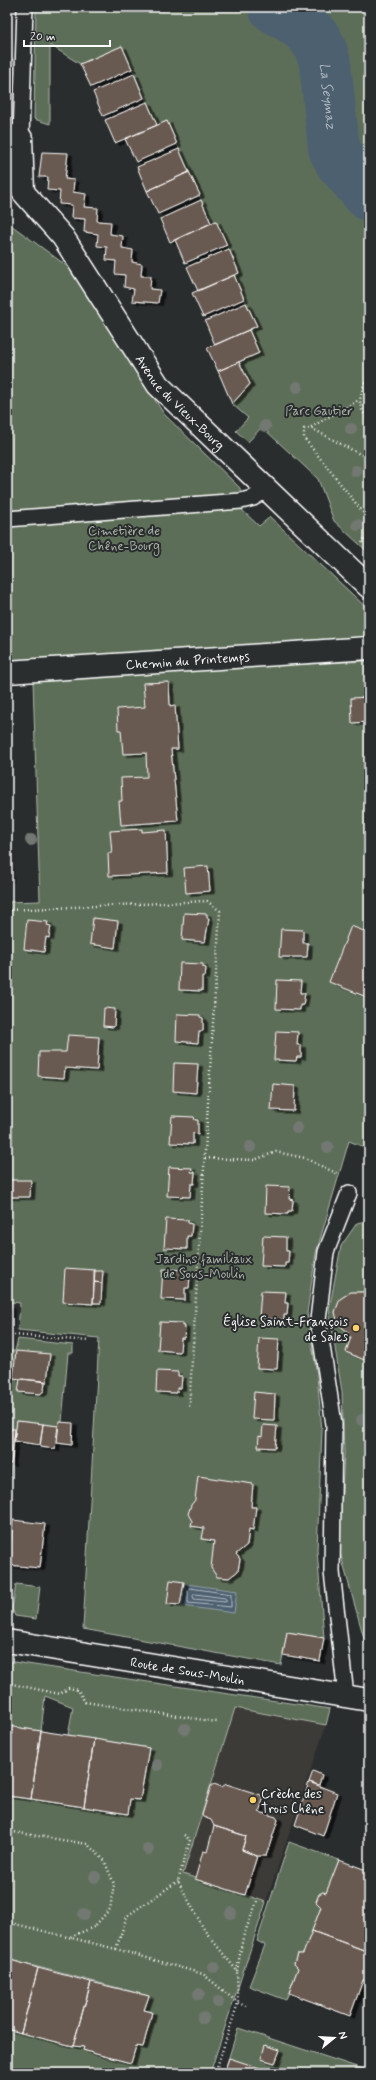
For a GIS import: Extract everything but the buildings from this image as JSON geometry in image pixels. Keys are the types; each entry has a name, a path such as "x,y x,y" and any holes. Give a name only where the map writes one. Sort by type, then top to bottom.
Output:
{"street":[{"name":"Avenue du Vieux-Bourg","path":"14,137 15,194 63,237 158,385 369,587"},
{"name":"Chemin du Printemps","path":"7,672 369,648"},
{"name":"Route de Sous-Moulin","path":"7,1641 369,1700"}],"lane":[{"path":"14,137 25,7"},
{"path":"7,519 241,501 253,498 266,490"},
{"path":"346,1696 332,1572 334,1424 318,1320 326,1252 349,1192"}],"path":[{"path":"369,372 359,400 363,413 369,420"},
{"path":"359,400 304,430 304,438 362,511 369,523"},
{"path":"310,428 369,459"},
{"path":"360,546 369,530"},
{"path":"7,910 207,901 220,911 189,1408"},
{"path":"204,1158 254,1160 276,1152 305,1158 344,1177"},
{"path":"14,1335 89,1341"},
{"path":"7,1683 60,1694 69,1688 78,1690 85,1702 217,1722"},
{"path":"7,1831 87,1844 104,1860 114,1884 110,1909 94,1927 70,1937"},
{"path":"116,1949 127,1916 178,1881 190,1840 184,1834"},
{"path":"178,1881 205,1931 237,1971"},
{"path":"215,2073 238,2004 237,1971 243,1937 258,1899"},
{"path":"7,1922 116,1949 204,1974 238,2004 246,2006"}],"shaded area":[{"name":"Crèche des Trois Chêne","path":"235,1707 326,1725 266,1902 183,1875"}],"green space":[{"name":"Parc Gautier","path":"36,7 369,7 369,553 334,521 318,479 262,427 248,442 236,431 248,418 232,404 250,384 239,362 259,353 249,330 257,326 234,275 239,272 216,221 211,223 167,121 157,125 122,46 80,64 50,45 50,124 34,119"},
{"path":"13,59 11,120 7,120 7,60"},
{"name":"Cimetière de Chêne-Bourg","path":"7,222 71,269 164,414 240,488 242,510 259,526 270,517 369,610 369,638 7,664"},
{"name":"Jardins familiaux de Sous-Moulin","path":"369,661 369,1149 349,1141 316,1253 307,1313 317,1375 322,1430 317,1550 324,1638 287,1632 281,1665 83,1629 99,1338 18,1330 20,1303 11,1302 7,1340 7,902 40,901 33,680 197,669"},
{"path":"369,1220 369,1290 366,1289 364,1292 348,1293 339,1302 335,1312 348,1332 347,1336 351,1337 346,1352 369,1362 369,1656 339,1549 344,1454 342,1392 329,1310 341,1246 357,1223"},
{"path":"18,1339 73,1345 73,1353 68,1353 62,1422 59,1422 58,1426 17,1421 7,1501 7,1349 9,1351 15,1351"},
{"path":"16,1584 40,1587 36,1619 15,1616 12,1609"},
{"path":"7,1661 330,1709 326,1725 235,1708 183,1874 266,1902 210,2073 7,2073 7,2029 84,2047 84,2050 131,2063 136,2046 143,2047 152,2012 144,2010 149,1996 7,1959 7,1796 128,1814 130,1799 140,1800 149,1748 68,1735 73,1707 45,1696 41,1731 7,1726"},
{"path":"289,1842 339,1860 326,1893 323,1892 319,1894 316,1902 321,1907 303,1954 297,1954 294,1963 298,1968 286,2000 249,1986 265,1945 257,1941"},
{"path":"238,2028 369,2071 369,2073 224,2073"}],"water":[{"path":"185,1584 237,1591 234,1613 182,1606"}],"waterway":[{"name":"La Seymaz","path":"274,7 300,23 313,35 318,43 325,63 334,148 341,162 369,195"}],"place":[{"name":"Église Saint-François de Sales","path":"356,1328"},
{"name":"Crèche des Trois Chêne","path":"253,1800"}]}
